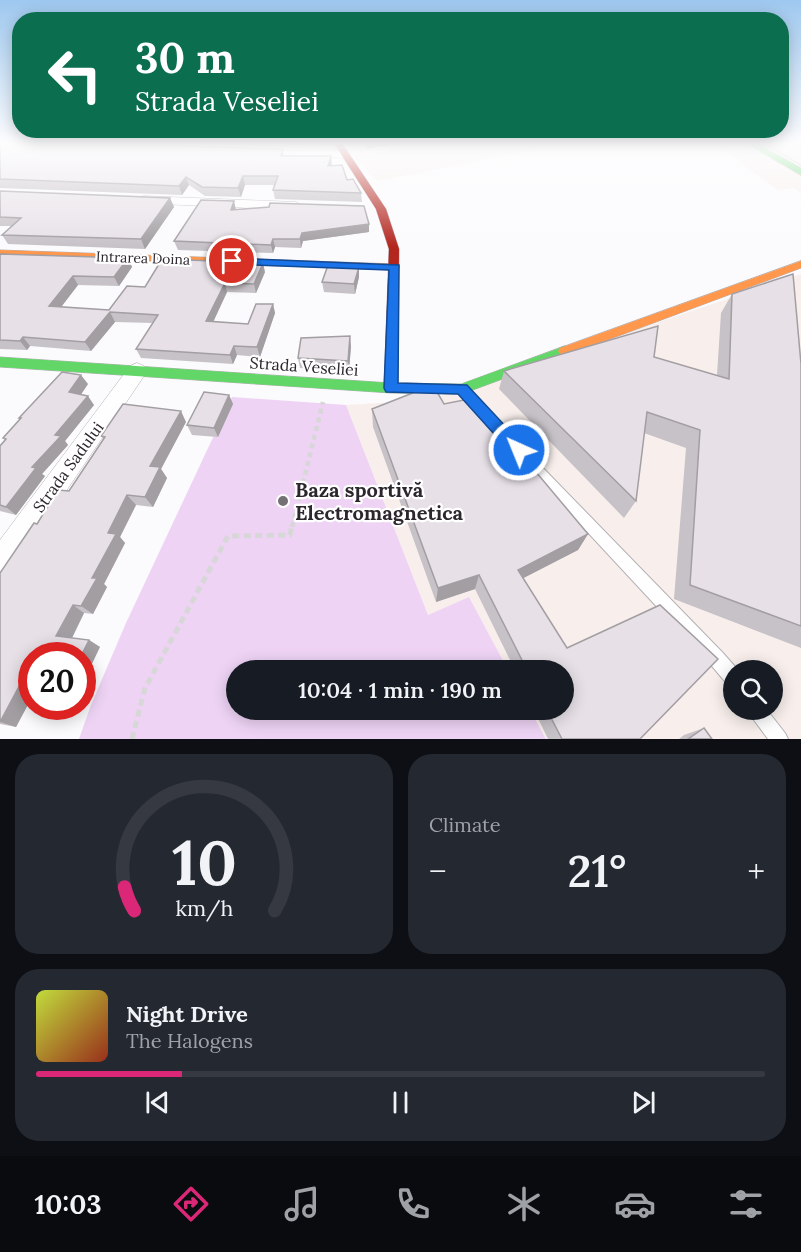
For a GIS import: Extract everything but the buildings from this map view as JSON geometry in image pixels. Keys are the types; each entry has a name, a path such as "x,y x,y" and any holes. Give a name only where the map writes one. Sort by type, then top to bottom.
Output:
{"street":[{"path":"361,177 381,209 390,236 395,267 391,388"},
{"path":"129,199 306,206"},
{"path":"364,209 381,209"},
{"name":"Intrarea Doina","path":"0,253 395,267"},
{"name":"Strada Veseliei","path":"0,362 465,393 801,264"},
{"name":"Strada Sadului","path":"0,564 137,371"}],"lane":[{"path":"494,424 723,665"},
{"path":"765,720 779,739"}],"path":[{"path":"132,739 145,688 228,536 290,535 327,384"}],"shaded area":[{"path":"374,177 395,177 377,181"},
{"path":"761,177 801,177 801,193 794,188 778,190"},
{"path":"801,274 801,739 546,739 536,720 574,720 574,660 503,660 469,598 428,615 346,405 428,400"},
{"name":"Baza sportivă Electromagnetica","path":"232,397 346,405 428,615 469,597 503,660 226,660 226,720 536,720 546,739 79,739 86,720 96,720 96,693 126,623"}],"traffic: fast":[{"path":"0,362 391,388 462,389 565,351"}],"traffic: slow":[{"path":"0,253 395,267"},
{"path":"565,351 801,264"}],"traffic: jam":[{"path":"360,177 381,209 394,249 391,388"}],"place":[{"name":"Baza sportivă Electromagnetica","path":"283,501"}],"route":[{"path":"232,261 395,267 391,388 462,388 519,450"}]}
